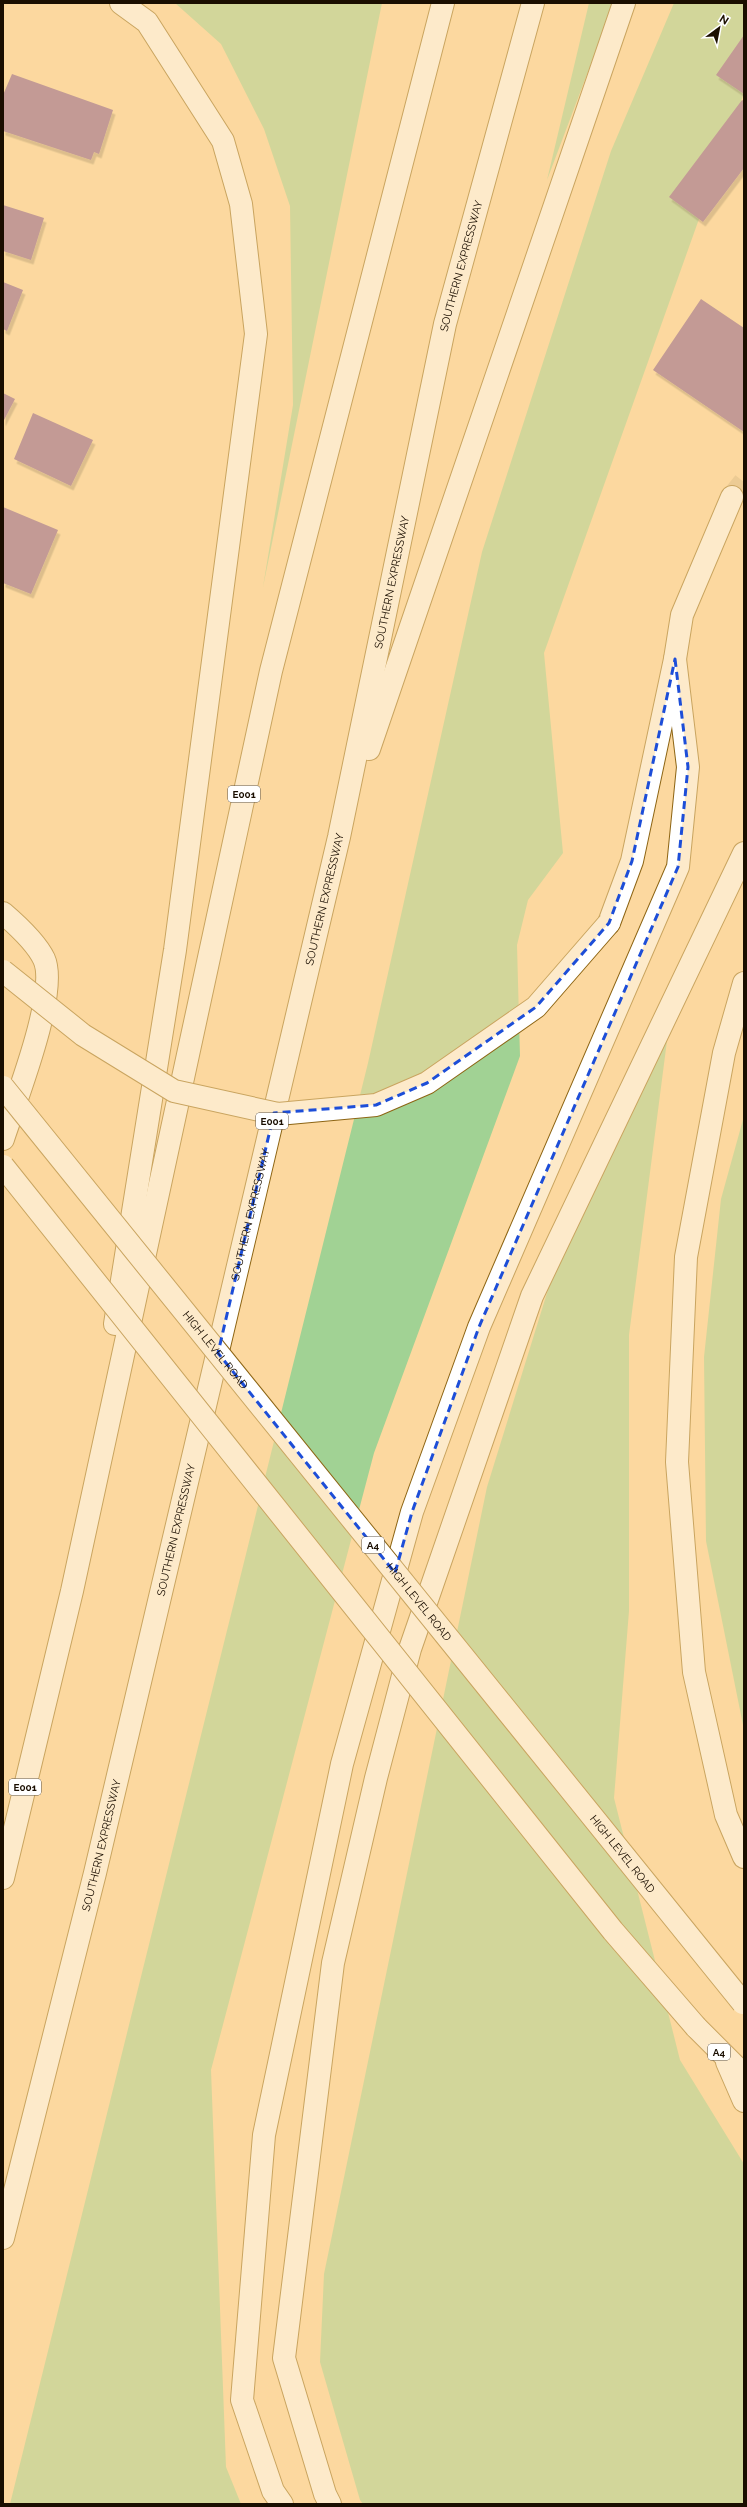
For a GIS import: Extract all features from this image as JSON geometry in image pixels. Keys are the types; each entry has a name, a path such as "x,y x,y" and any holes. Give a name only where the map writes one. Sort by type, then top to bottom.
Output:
{"highway":[{"path":"72,1591 175,950 256,334 241,204 223,141 147,22 121,3"},
{"name":"E001","path":"3,1878 72,1591 271,671 443,3"},
{"name":"SOUTHERN EXPRESSWAY","path":"3,2238 96,1866 339,837 445,324 533,3"},
{"path":"339,837 624,3"},
{"path":"3,971 83,1035 174,1091 278,1114 376,1105 427,1083 536,1007 609,923 632,861 676,659 682,615 732,498"},
{"path":"282,2504 273,2491 242,2400 264,2135 342,1764 412,1512 479,1327 678,867 688,767 676,659"},
{"path":"330,2504 325,2494 284,2358 333,1963 376,1778 410,1649 532,1296 744,853"},
{"path":"3,913 32,942 44,959 48,974 40,1023 3,1139"},
{"path":"744,983 724,1053 686,1257 677,1462 694,1672 726,1815 744,1857"},
{"name":"HIGH LEVEL ROAD","path":"3,1086 743,2004"},
{"name":"A4","path":"3,1166 608,1925 696,2027 744,2075"},
{"path":"724,2056 744,2101"}],"highlighted area":[{"path":"675,659 688,767 678,867 479,1327 412,1512 395,1573 218,1353 274,1113 376,1105 427,1083 536,1007 609,923 632,861"}],"green space":[{"path":"175,3 382,3 263,587 293,405 290,206 264,129 221,44"},
{"path":"589,3 614,3 547,180"},
{"path":"674,3 744,3 744,93 544,653 563,853 528,900 517,945 520,1056 374,1453 211,2070 226,2467 241,2504 10,2504 368,1063 482,552 611,151"},
{"path":"672,1002 629,1335 629,1611 614,1798 680,2060 744,2164 744,2504 363,2504 360,2500 320,2362 324,2274 487,1487 577,1196"},
{"path":"744,1116 744,1730 706,1541 704,1357 721,1199"}],"building":[{"path":"744,35 744,94 716,75"},
{"path":"12,74 113,110 99,154 94,152 91,160 3,131 3,95"},
{"path":"742,100 744,101 744,168 703,222 669,197"},
{"path":"3,205 44,218 31,260 3,251"},
{"path":"3,282 23,290 7,331 3,329"},
{"path":"701,299 744,328 744,432 653,370"},
{"path":"3,393 15,399 3,422"},
{"path":"33,413 93,440 71,486 14,459"},
{"path":"3,507 58,530 31,594 3,583"}],"tunnel":[{"path":"732,497 744,482"}]}
